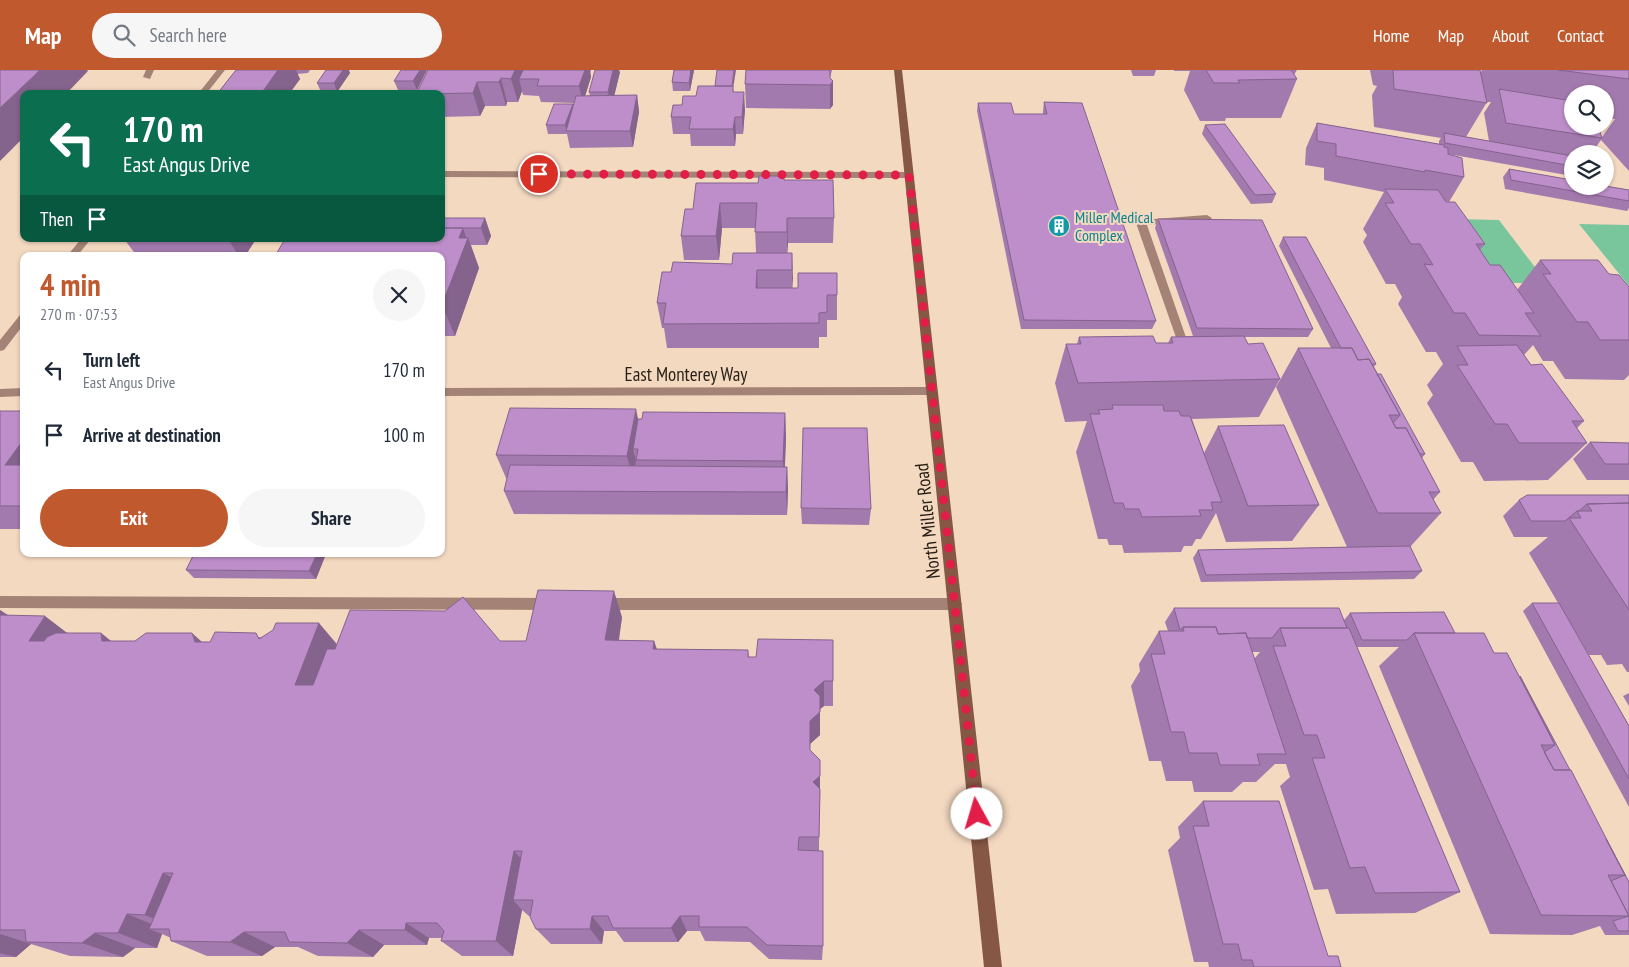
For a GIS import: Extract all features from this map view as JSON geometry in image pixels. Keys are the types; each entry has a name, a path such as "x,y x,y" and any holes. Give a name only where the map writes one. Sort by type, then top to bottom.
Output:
{"street":[{"path":"205,90 221,70"},
{"name":"North Miller Road","path":"898,70 993,967"},
{"path":"445,174 909,175"},
{"path":"1184,346 1141,223 1207,218"},
{"path":"75,252 84,242"},
{"path":"0,347 20,322"},
{"name":"East Monterey Way","path":"445,392 932,391"},
{"path":"0,392 20,392"},
{"path":"0,602 566,604"},
{"path":"586,604 955,604"}],"green space":[{"path":"1455,219 1499,220 1547,283 1500,283"},
{"path":"1579,224 1629,225 1629,286"}],"building":[{"path":"0,70 40,70 0,108"},
{"path":"236,70 278,70 264,90 220,90"},
{"path":"326,70 343,70 334,83 317,83"},
{"path":"401,70 420,70 413,81 394,81"},
{"path":"428,70 515,70 511,79 501,78 499,82 477,82 473,93 445,93 445,90 418,90"},
{"path":"523,70 585,70 579,86 537,86 539,79 519,79"},
{"path":"595,70 613,70 608,92 589,92"},
{"path":"674,70 691,70 689,83 672,82"},
{"path":"717,70 734,70 732,86 715,86"},
{"path":"746,70 830,70 830,78 833,81 830,85 745,84"},
{"path":"1206,70 1291,70 1297,79 1238,80 1240,83 1214,83"},
{"path":"1393,70 1480,70 1487,103 1394,89"},
{"path":"1558,70 1629,70 1629,79"},
{"path":"698,86 733,86 733,92 744,92 742,117 735,117 733,129 689,129 691,117 671,117 673,105 682,105 683,96 696,96"},
{"path":"1499,89 1564,100 1564,132 1506,123"},
{"path":"637,95 630,131 566,131 576,96"},
{"name":"Miller Medical Complex","path":"1044,102 1082,103 1156,321 1024,320 978,103 1011,103 1014,114 1047,114"},
{"path":"554,104 573,104 565,125 546,125"},
{"path":"1317,123 1444,145 1444,147 1448,148 1448,154 1462,158 1464,177 1336,156 1336,144 1317,141"},
{"path":"1225,124 1276,194 1255,195 1205,125"},
{"path":"1444,133 1564,155 1564,165 1445,143"},
{"path":"1583,135 1601,135 1602,138"},
{"path":"1509,169 1564,179 1564,189 1511,180"},
{"path":"759,176 784,176 784,180 833,180 834,218 787,218 787,232 755,232 757,203 720,203 716,236 681,236 685,209 693,209 696,183 758,183"},
{"path":"1614,188 1629,190 1629,201 1595,195 1614,195"},
{"path":"1385,189 1438,190 1446,202 1455,202 1485,244 1476,244 1490,265 1500,265 1534,313 1525,313 1541,336 1479,335 1465,313 1454,313 1424,264 1433,265 1420,244 1411,244 1385,203 1394,203"},
{"path":"445,218 485,218 481,228 445,228"},
{"path":"1158,219 1262,220 1313,329 1197,328"},
{"path":"445,228 463,228 459,238 468,238 445,297 445,252 277,252 283,242 445,242"},
{"path":"1283,237 1306,237 1376,364 1372,364 1369,359 1358,360 1352,348 1341,348"},
{"path":"733,253 792,253 792,270 757,270 756,288 798,288 798,273 837,273 837,295 827,295 827,312 819,313 819,323 663,324 666,303 657,303 662,272 671,272 673,262 732,264"},
{"path":"1540,260 1598,260 1609,274 1619,275 1629,287 1629,340 1600,340 1588,322 1577,322 1543,274 1551,274"},
{"path":"1153,336 1156,343 1173,343 1171,337 1244,336 1248,344 1263,343 1280,379 1078,383 1066,344 1081,344 1079,337"},
{"path":"1517,345 1531,365 1542,364 1584,421 1572,421 1587,443 1519,443 1507,424 1495,424 1457,365 1468,365 1457,346"},
{"path":"1298,348 1352,348 1358,360 1369,359 1400,415 1389,415 1396,428 1406,428 1440,492 1429,492 1441,513 1378,513"},
{"path":"1377,374 1381,374 1425,454 1420,454 1406,428 1396,428 1393,423 1400,415"},
{"path":"1112,405 1163,405 1164,411 1179,411 1181,416 1190,416 1222,502 1211,502 1213,510 1199,510 1201,516 1142,517 1139,509 1125,509 1123,503 1114,503 1090,414 1100,414 1098,410 1113,409"},
{"path":"510,408 636,409 627,456 496,455"},
{"path":"0,411 20,411 20,444 5,465 20,465 20,506 0,506"},
{"path":"643,412 785,413 783,461 636,460 638,449 633,449 638,419 642,419"},
{"path":"1284,425 1319,505 1248,506 1218,426"},
{"path":"803,428 867,428 871,509 801,508"},
{"path":"1590,442 1629,443 1629,464 1605,464"},
{"path":"510,465 787,467 786,492 504,491"},
{"path":"1527,495 1629,495 1629,503 1587,504 1565,521 1531,521 1519,500"},
{"path":"1629,503 1629,610 1569,518 1581,518 1577,511 1592,511 1587,504"},
{"path":"1410,546 1422,571 1206,575 1198,550"},
{"path":"192,557 316,557 309,571 186,570"},
{"path":"538,590 614,591 605,640 654,641 653,649 748,650 748,657 756,657 758,639 833,640 833,681 824,681 814,690 820,696 820,712 810,721 810,750 820,760 820,776 813,782 820,789 819,837 799,837 798,850 823,851 823,946 767,945 747,927 699,927 699,916 680,916 671,928 613,928 608,916 592,916 590,929 536,929 530,917 533,900 513,900 522,851 514,851 496,941 441,941 444,931 437,923 406,923 405,930 359,930 347,943 289,942 285,932 244,932 230,942 171,941 169,929 149,929 173,873 163,873 145,915 127,914 118,933 95,933 82,943 26,942 25,930 0,930 0,615 45,616 29,641 44,641 47,637 56,633 101,633 102,641 135,641 146,633 192,633 195,642 210,642 215,632 256,633 259,639 273,630 276,623 319,623 295,685 313,685 327,649 335,649 350,610 445,611 463,597 500,641 526,641"},
{"path":"1532,603 1559,603 1629,726 1629,779"},
{"path":"1174,608 1339,608 1347,628 1280,628 1272,638 1247,638 1246,633 1218,634 1216,627 1183,627 1180,630"},
{"path":"1444,612 1455,633 1414,633 1407,640 1362,640 1350,613"},
{"path":"1183,627 1216,627 1218,634 1246,633 1286,754 1257,754 1260,765 1220,765 1217,753 1189,753 1184,732 1171,732 1151,654 1165,654 1159,631 1184,631"},
{"path":"1280,628 1349,628 1460,892 1375,893 1365,867 1350,868 1312,758 1325,758 1317,735 1304,735 1273,646 1286,646"},
{"path":"1414,633 1484,633 1494,653 1507,653 1555,745 1541,745 1554,770 1571,770 1625,875 1608,875 1629,916 1541,915"},
{"path":"1520,676 1570,770 1554,770 1544,752 1555,745"},
{"path":"1203,801 1279,801 1328,956 1338,956 1341,967 1254,967 1252,960 1242,960 1238,944 1223,944 1193,826 1209,826"},
{"path":"1606,839 1629,882 1629,916 1611,881 1625,875"},
{"path":"1629,916 1629,931 1618,931 1613,921"}],"place":[{"name":"Miller Medical Complex","path":"1059,226"}],"route":[{"path":"539,174 909,175 977,814"}]}
